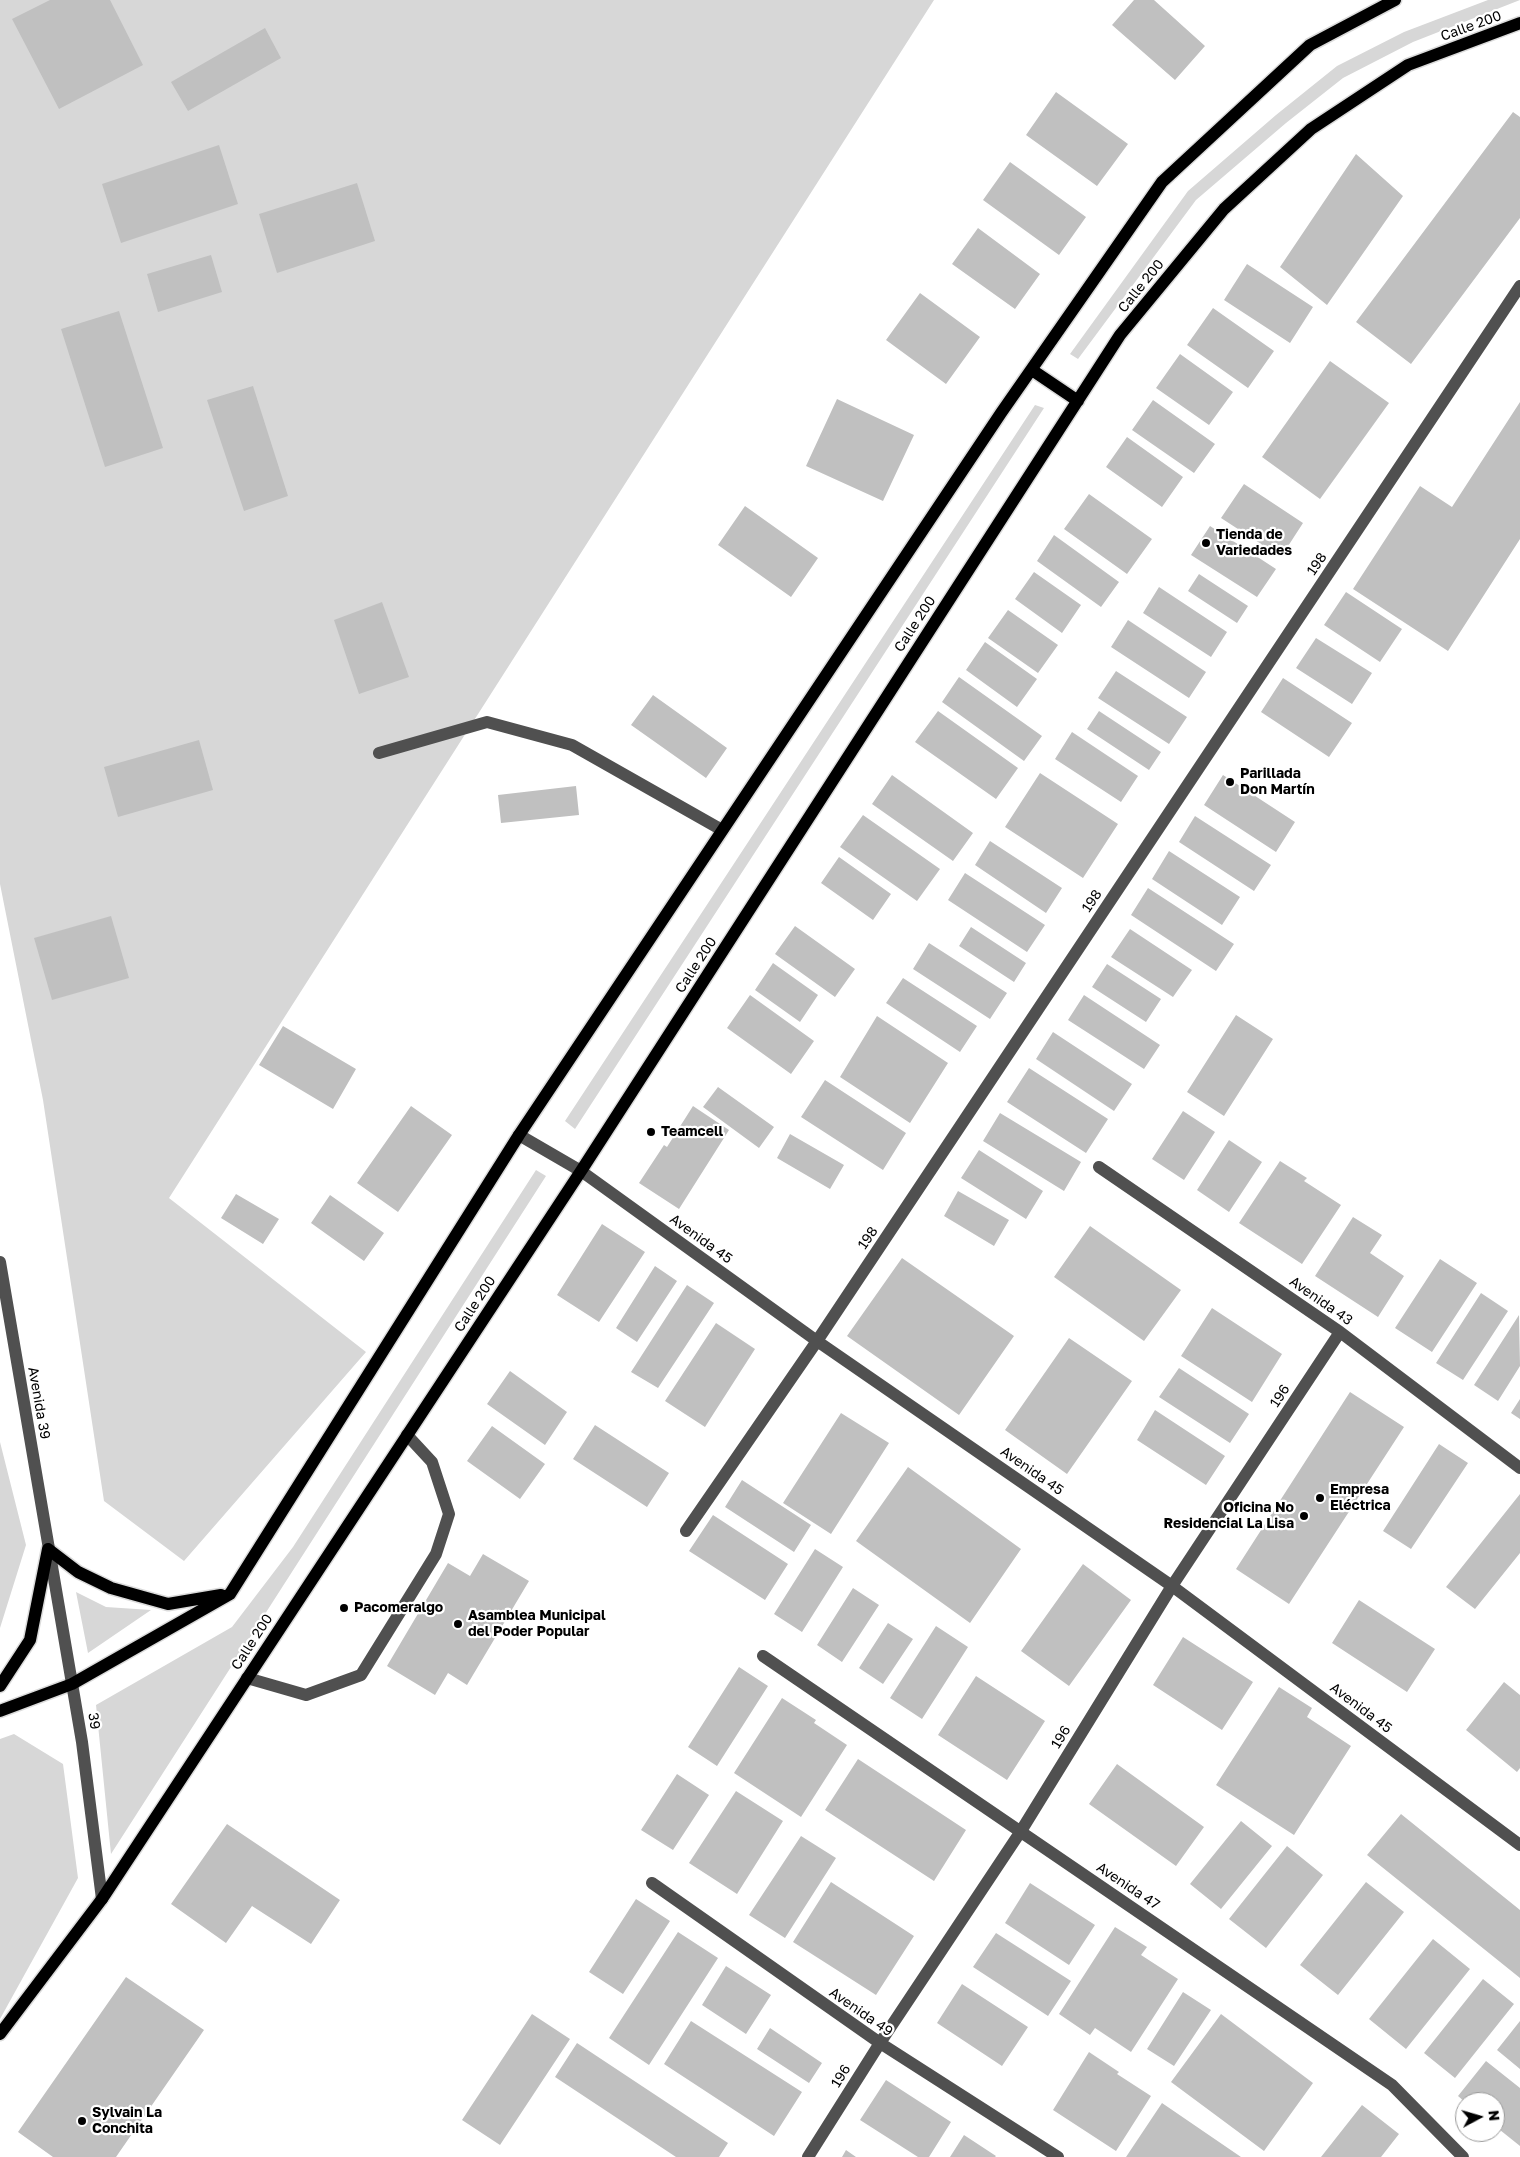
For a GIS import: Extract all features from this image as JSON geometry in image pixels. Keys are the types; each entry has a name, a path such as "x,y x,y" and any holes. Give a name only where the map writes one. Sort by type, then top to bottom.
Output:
{"main road":[{"path":"0,1711 72,1684 230,1594 519,1135 1032,370 1162,182 1310,45 1395,0"},
{"name":"Calle 200","path":"0,2034 102,1899 581,1171 1120,335 1224,209 1311,129 1408,65 1520,23"},
{"path":"1032,370 1078,401"},
{"path":"0,1686 30,1640 48,1549 78,1572 111,1588 168,1604 230,1594"}],"street":[{"name":"198","path":"686,1531 817,1341 1520,286"},
{"path":"379,753 487,722 572,745 722,830"},
{"name":"Avenida 45","path":"519,1135 581,1171 817,1341 1172,1586 1520,1845"},
{"name":"Avenida 43","path":"1099,1167 1340,1332 1520,1468"},
{"name":"Avenida 39","path":"0,1262 48,1549"},
{"name":"196","path":"808,2157 880,2043 1021,1831 1172,1586 1340,1332"},
{"path":"247,1678 306,1695 361,1675 436,1554 449,1514 432,1462 407,1435"},
{"name":"39","path":"48,1549 82,1742 102,1899"},
{"name":"Avenida 47","path":"763,1656 1392,2085 1463,2157"},
{"name":"Avenida 49","path":"652,1883 880,2043 1058,2157"}],"shaded area":[{"path":"0,0 934,0 169,1198 366,1352 184,1561 104,1501 43,1100 0,884"},
{"path":"1488,0 1520,0 1413,42 1343,78 1286,123 1196,200 1078,359 1070,354 1188,191 1276,115 1337,66 1404,32"},
{"path":"1035,405 1044,408 575,1129 565,1121"},
{"path":"536,1170 546,1176 111,1854 96,1705 232,1627 293,1547"},
{"path":"0,1442 26,1545 0,1628"},
{"path":"76,1592 106,1607 151,1610 88,1653"},
{"path":"14,1734 63,1764 78,1878 0,2019 0,1739"}],"building":[{"path":"50,0 110,0 143,65 59,109 12,19"},
{"path":"1134,0 1154,0 1205,46 1175,80 1112,25"},
{"path":"265,28 281,58 188,111 171,82"},
{"path":"1056,92 1128,144 1097,186 1026,135"},
{"path":"1513,112 1520,117 1520,218 1411,364 1356,322"},
{"path":"219,145 238,204 121,243 102,184"},
{"path":"1356,154 1403,196 1327,305 1280,267"},
{"path":"1010,162 1086,217 1059,255 983,200"},
{"path":"357,183 375,241 277,273 259,214"},
{"path":"978,228 1040,274 1015,309 952,264"},
{"path":"211,255 222,292 158,312 147,274"},
{"path":"1247,264 1313,307 1290,343 1224,300"},
{"path":"920,293 980,337 946,384 886,340"},
{"path":"1213,308 1274,351 1248,388 1187,345"},
{"path":"119,311 163,448 105,467 61,329"},
{"path":"1180,354 1233,392 1209,425 1156,388"},
{"path":"1330,361 1389,403 1320,499 1262,457"},
{"path":"253,386 288,496 244,511 207,400"},
{"path":"837,399 914,435 883,501 806,466"},
{"path":"1153,400 1215,444 1194,473 1132,430"},
{"path":"1520,402 1520,539 1448,651 1353,589 1420,486 1452,507"},
{"path":"1127,437 1183,477 1162,507 1106,467"},
{"path":"1244,484 1303,523 1281,557 1221,518"},
{"path":"1089,494 1152,539 1127,574 1064,529"},
{"path":"745,506 818,558 791,597 718,545"},
{"path":"1210,526 1276,569 1257,597 1191,555"},
{"path":"1054,535 1119,582 1101,607 1037,561"},
{"path":"1034,572 1081,605 1062,633 1015,599"},
{"path":"1199,574 1248,606 1237,623 1188,591"},
{"path":"1159,587 1227,632 1211,657 1143,613"},
{"path":"1346,592 1402,629 1380,662 1324,625"},
{"path":"382,602 409,677 359,694 334,620"},
{"path":"1008,610 1058,645 1038,673 988,638"},
{"path":"1128,620 1206,672 1189,698 1111,647"},
{"path":"1316,638 1372,673 1352,704 1296,668"},
{"path":"985,642 1037,679 1017,707 966,670"},
{"path":"1116,671 1187,717 1169,744 1098,698"},
{"path":"959,677 1042,736 1024,761 942,702"},
{"path":"1283,678 1352,723 1329,757 1261,712"},
{"path":"653,695 727,748 706,778 631,725"},
{"path":"938,711 1018,768 996,799 915,742"},
{"path":"1099,711 1161,752 1149,770 1087,729"},
{"path":"1072,732 1138,776 1121,802 1055,759"},
{"path":"199,740 213,790 118,817 104,767"},
{"path":"1040,773 1118,824 1083,878 1005,827"},
{"path":"892,775 973,833 953,861 872,804"},
{"path":"1223,775 1295,822 1276,852 1204,805"},
{"path":"576,786 579,815 501,823 498,795"},
{"path":"863,815 940,869 917,901 840,847"},
{"path":"1195,816 1271,865 1254,891 1179,842"},
{"path":"990,841 1062,888 1046,913 975,865"},
{"path":"1169,851 1240,897 1222,925 1152,879"},
{"path":"839,857 891,894 873,920 821,883"},
{"path":"965,873 1045,925 1027,952 948,900"},
{"path":"1148,888 1234,944 1216,971 1131,915"},
{"path":"111,916 129,978 52,1000 34,938"},
{"path":"795,926 855,969 835,997 775,954"},
{"path":"971,927 1026,963 1014,982 959,946"},
{"path":"1130,929 1192,970 1173,997 1111,957"},
{"path":"929,943 1007,993 990,1019 913,969"},
{"path":"773,963 818,995 800,1022 755,990"},
{"path":"1107,964 1161,999 1146,1022 1092,987"},
{"path":"903,978 977,1026 960,1052 886,1003"},
{"path":"750,995 814,1041 791,1074 727,1028"},
{"path":"1084,995 1160,1045 1144,1069 1068,1020"},
{"path":"1236,1015 1273,1039 1224,1116 1187,1092"},
{"path":"877,1016 948,1063 910,1123 840,1077"},
{"path":"283,1026 356,1069 333,1109 259,1065"},
{"path":"1053,1032 1132,1084 1114,1111 1036,1059"},
{"path":"1029,1068 1108,1119 1086,1153 1007,1102"},
{"path":"825,1080 906,1133 883,1170 801,1117"},
{"path":"718,1087 774,1127 759,1148 703,1107"},
{"path":"411,1106 452,1135 398,1212 357,1183"},
{"path":"693,1106 729,1130 679,1209 639,1183 664,1145 667,1147"},
{"path":"1183,1111 1215,1132 1184,1180 1152,1159"},
{"path":"1000,1113 1081,1162 1064,1191 983,1141"},
{"path":"790,1134 844,1165 830,1189 777,1158"},
{"path":"1229,1140 1262,1162 1229,1212 1197,1190"},
{"path":"979,1150 1043,1191 1026,1219 961,1178"},
{"path":"1280,1161 1307,1178 1304,1181 1341,1205 1302,1264 1239,1223"},
{"path":"958,1191 1009,1220 994,1246 944,1216"},
{"path":"236,1194 279,1219 263,1244 221,1218"},
{"path":"330,1195 384,1233 364,1261 311,1223"},
{"path":"1353,1217 1382,1235 1370,1253 1404,1276 1378,1317 1315,1276"},
{"path":"602,1224 645,1252 599,1322 557,1295"},
{"path":"1090,1226 1181,1290 1144,1341 1054,1277"},
{"path":"902,1258 1014,1336 959,1415 847,1336"},
{"path":"1440,1259 1477,1283 1432,1352 1395,1328"},
{"path":"655,1266 677,1281 637,1342 616,1328"},
{"path":"687,1285 714,1303 658,1388 631,1372"},
{"path":"1481,1293 1508,1311 1463,1380 1436,1363"},
{"path":"1212,1308 1282,1354 1252,1402 1181,1356"},
{"path":"1519,1315 1520,1366 1498,1401 1474,1385"},
{"path":"716,1323 755,1349 705,1427 665,1401"},
{"path":"1069,1338 1132,1381 1067,1474 1005,1430"},
{"path":"1179,1368 1249,1414 1230,1443 1159,1397"},
{"path":"510,1371 567,1412 545,1445 487,1404"},
{"name":"Empresa Eléctrica","path":"1350,1392 1404,1427 1289,1604 1236,1569"},
{"path":"1520,1399 1520,1419 1511,1413"},
{"path":"1155,1410 1225,1456 1206,1485 1137,1440"},
{"path":"841,1413 889,1443 831,1534 783,1503"},
{"path":"595,1425 669,1473 647,1507 573,1459"},
{"path":"492,1426 545,1464 520,1499 467,1461"},
{"path":"1439,1444 1468,1463 1411,1549 1383,1531"},
{"path":"908,1467 1021,1549 970,1623 856,1541"},
{"path":"742,1480 811,1525 794,1552 725,1507"},
{"path":"1520,1494 1520,1553 1475,1609 1446,1587"},
{"path":"713,1515 788,1564 765,1600 689,1551"},
{"path":"815,1549 843,1567 802,1632 774,1614"},
{"name":"Asamblea Municipal del Poder Popular","path":"483,1554 529,1581 467,1685 448,1673 435,1695 387,1666 448,1563 470,1576"},
{"path":"1083,1564 1131,1600 1069,1686 1021,1651"},
{"path":"853,1588 879,1605 842,1662 817,1645"},
{"path":"1359,1600 1435,1649 1407,1692 1332,1643"},
{"path":"888,1623 913,1639 883,1684 859,1668"},
{"path":"936,1626 968,1647 922,1719 890,1698"},
{"path":"1183,1637 1253,1682 1222,1730 1153,1685"},
{"path":"739,1667 768,1686 717,1766 688,1747"},
{"path":"976,1676 1045,1721 1007,1780 938,1735"},
{"path":"1504,1682 1520,1695 1520,1768 1517,1772 1466,1730"},
{"path":"1279,1687 1312,1708 1307,1717 1351,1746 1294,1835 1216,1785"},
{"path":"782,1698 816,1720 814,1723 847,1745 801,1817 734,1773"},
{"path":"858,1759 966,1830 934,1881 825,1810"},
{"path":"1117,1764 1204,1827 1176,1866 1089,1804"},
{"path":"677,1774 709,1795 673,1850 641,1830"},
{"path":"736,1791 783,1821 737,1894 689,1863"},
{"path":"1401,1814 1520,1910 1520,1978 1367,1855"},
{"path":"1241,1821 1272,1846 1221,1909 1190,1884"},
{"path":"227,1824 340,1900 311,1944 252,1906 226,1943 171,1904"},
{"path":"801,1836 836,1858 785,1938 749,1915"},
{"path":"1287,1846 1323,1875 1266,1948 1229,1919"},
{"path":"831,1882 914,1936 876,1995 793,1942"},
{"path":"1366,1882 1404,1912 1338,1995 1300,1965"},
{"path":"1030,1883 1095,1925 1069,1965 1005,1923"},
{"path":"636,1899 670,1921 623,1994 589,1972"},
{"path":"1115,1927 1147,1947 1141,1955 1178,1979 1131,2052 1095,2028 1090,2035 1059,2014"},
{"path":"678,1932 718,1958 649,2065 609,2038"},
{"path":"996,1933 1071,1981 1048,2016 973,1967"},
{"path":"1433,1939 1470,1969 1406,2049 1369,2019"},
{"path":"726,1966 771,1995 746,2034 702,2005"},
{"path":"126,1977 204,2030 116,2157 53,2157 18,2132"},
{"path":"1483,1979 1514,2004 1455,2078 1424,2053"},
{"path":"962,1984 1028,2027 1002,2066 937,2023"},
{"path":"1183,1992 1211,2010 1174,2066 1147,2049"},
{"path":"532,2014 570,2039 500,2145 462,2120"},
{"path":"1221,2014 1313,2083 1264,2151 1171,2082"},
{"path":"691,2021 802,2092 774,2136 664,2064"},
{"path":"1520,2021 1520,2069 1497,2050"},
{"path":"770,2028 822,2063 809,2083 757,2049"},
{"path":"577,2043 728,2143 719,2157 676,2157 555,2077"},
{"path":"1089,2052 1119,2072 1117,2074 1151,2096 1116,2151 1053,2110"},
{"path":"1486,2061 1520,2088 1520,2146 1505,2134 1505,2092 1461,2092"},
{"path":"886,2080 951,2122 929,2157 918,2157 860,2120"},
{"path":"1162,2103 1241,2157 1126,2157"},
{"path":"1362,2105 1399,2134 1381,2157 1321,2157"},
{"path":"964,2135 996,2156 950,2157"},
{"path":"846,2150 856,2157 842,2157"}],"place":[{"name":"Tienda de Variedades","path":"1206,543"},
{"name":"Parillada Don Martín","path":"1230,782"},
{"name":"Teamcell","path":"651,1132"},
{"name":"Empresa Eléctrica","path":"1320,1498"},
{"name":"Oficina No Residencial La Lisa","path":"1304,1516"},
{"name":"Pacomeralgo","path":"344,1608"},
{"name":"Asamblea Municipal del Poder Popular","path":"458,1624"},
{"name":"Sylvain La Conchita","path":"82,2121"}]}
